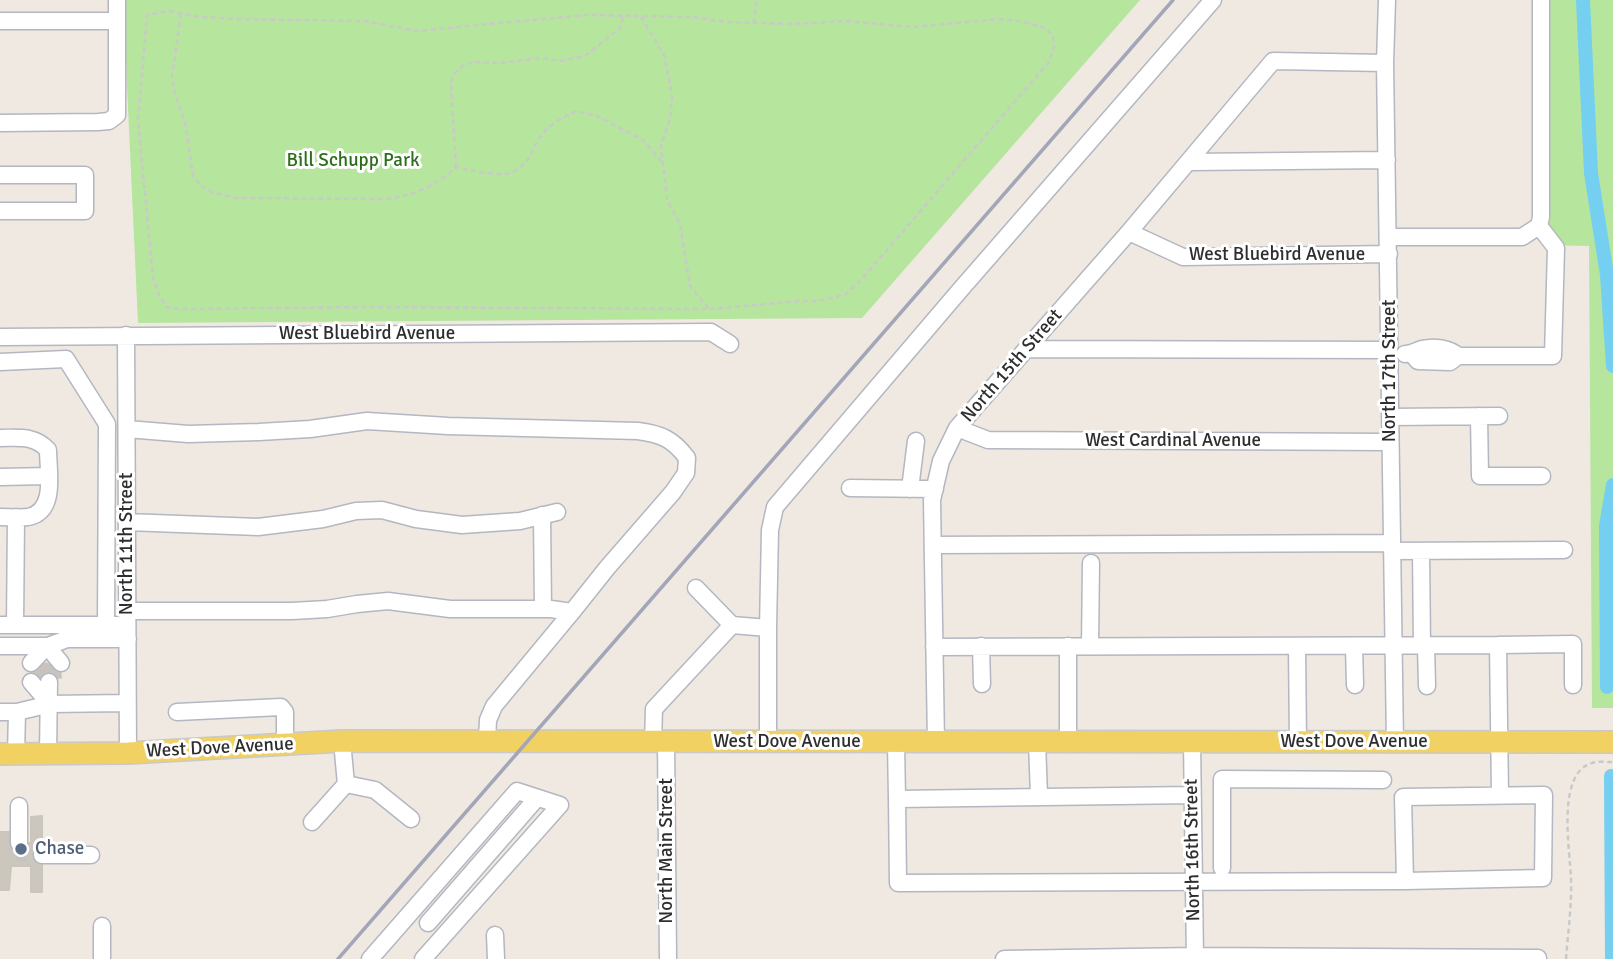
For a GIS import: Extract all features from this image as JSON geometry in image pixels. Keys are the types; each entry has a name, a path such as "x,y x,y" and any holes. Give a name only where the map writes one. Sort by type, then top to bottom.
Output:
{"main road":[{"name":"West Dove Avenue","path":"8,754 128,753 342,741 1613,742"}],"street":[{"path":"0,123 99,122 109,121 117,115 117,0"},
{"path":"768,743 769,530 775,507 1213,0"},
{"name":"North 17th Street","path":"1387,0 1385,63 1395,743"},
{"path":"1027,349 1390,352 1412,354 1418,361 1450,362 1458,356 1553,356 1556,248 1539,226 1541,0"},
{"path":"0,21 117,21"},
{"name":"North 15th Street","path":"936,743 932,500 941,461 957,428 1190,162 1273,61 1385,63"},
{"path":"1190,162 1387,160"},
{"path":"0,175 85,175 85,211 0,211"},
{"path":"1388,237 1522,237 1539,226"},
{"name":"West Bluebird Avenue","path":"1129,232 1183,257 1389,254"},
{"name":"West Bluebird Avenue","path":"0,337 711,332 730,344"},
{"name":"North 11th Street","path":"127,335 128,753"},
{"path":"65,336 66,359 107,424 107,625"},
{"path":"0,362 66,359"},
{"path":"1479,416 1480,476 1542,476"},
{"path":"1390,417 1499,416"},
{"path":"127,429 188,433 259,432 310,429 367,421 638,431 660,434 677,444 687,458 685,473 673,492 607,568 495,706 488,720 487,740"},
{"name":"West Cardinal Avenue","path":"957,428 988,440 1390,442"},
{"path":"0,438 33,438 48,450 49,498 41,511 30,517 8,517 7,625 127,625 327,609 388,601 450,609 543,609 572,612"},
{"path":"910,489 916,441"},
{"path":"0,477 48,476"},
{"path":"850,488 934,489"},
{"path":"127,523 258,527 324,519 356,511 382,510 416,519 462,525 520,521 549,514 543,609"},
{"path":"933,545 1392,547 1421,551 1564,550"},
{"path":"1421,551 1427,685"},
{"path":"1090,646 1091,563"},
{"path":"696,588 732,625 768,628"},
{"path":"0,646 47,646 127,625"},
{"name":"North Main Street","path":"668,959 659,742 654,709 732,625"},
{"path":"1498,645 1500,794"},
{"path":"934,646 1573,645 1573,685"},
{"path":"47,646 46,663 47,646"},
{"path":"981,646 982,684"},
{"path":"1068,646 1068,742"},
{"path":"1297,646 1298,743"},
{"path":"1354,646 1355,685"},
{"path":"48,754 50,704 47,682 50,704"},
{"path":"0,712 17,712 50,704 127,704"},
{"path":"177,712 281,707 285,712 285,744"},
{"path":"8,754 17,712"},
{"path":"312,822 346,784 342,741"},
{"path":"1037,742 1039,796"},
{"name":"North 16th Street","path":"1192,742 1195,958"},
{"path":"896,743 898,883 1405,881 1543,878 1544,795 1403,797 1405,881"},
{"path":"1222,868 1222,779 1382,780"},
{"path":"346,784 374,790 411,819"},
{"path":"370,959 517,791 560,805 423,959"},
{"path":"897,799 1192,795"},
{"path":"428,923 537,797"},
{"path":"19,806 19,843"},
{"path":"1193,820 1222,820"},
{"path":"42,855 91,855"},
{"path":"413,910 443,936"},
{"path":"102,926 102,959"},
{"path":"495,935 496,959"},
{"path":"1004,959 1538,958"}],"path":[{"path":"754,23 756,0"},
{"path":"169,11 234,19 365,21 416,31 586,15 641,16 793,24 845,21 913,27 999,19 1028,21 1046,28 1055,47 1049,62 845,295 817,302 799,301 709,309 166,307 153,278 138,120 147,15 169,11"},
{"path":"181,14 172,76 174,95 185,122 193,176 201,186 212,192 236,198 387,199 426,189 446,177 456,167 451,86 453,75 461,67 473,62 499,63 540,58 561,61 585,56 620,28 624,16"},
{"path":"641,16 664,55 669,78 670,119 662,146 667,200 680,224 691,286 709,309"},
{"path":"456,167 485,173 509,173 526,162 542,134 553,124 576,111 597,116 643,140 663,163"},
{"path":"1566,959 1571,881 1567,814 1570,794 1575,778 1586,765 1593,762 1613,762"}],"green space":[{"name":"Bill Schupp Park","path":"123,0 1140,0 862,318 138,323"},
{"path":"1547,0 1613,0 1613,708 1592,708 1589,246 1547,245"}],"building":[{"name":"Chase","path":"42,816 42,892 31,892 31,866 11,866 9,890 0,890 0,832 11,832 11,843 31,843 31,817"}],"waterway":[{"path":"1583,0 1591,173 1607,275 1613,366"},
{"path":"1607,687 1606,526 1613,485"},
{"path":"1611,776 1612,959"}],"tunnel":[{"path":"40,663 41,682"},
{"path":"53,663 54,682"},
{"path":"19,843 22,854 42,855"}],"railway":[{"path":"338,959 1173,0"}],"place":[{"name":"Chase","path":"21,849"}]}
